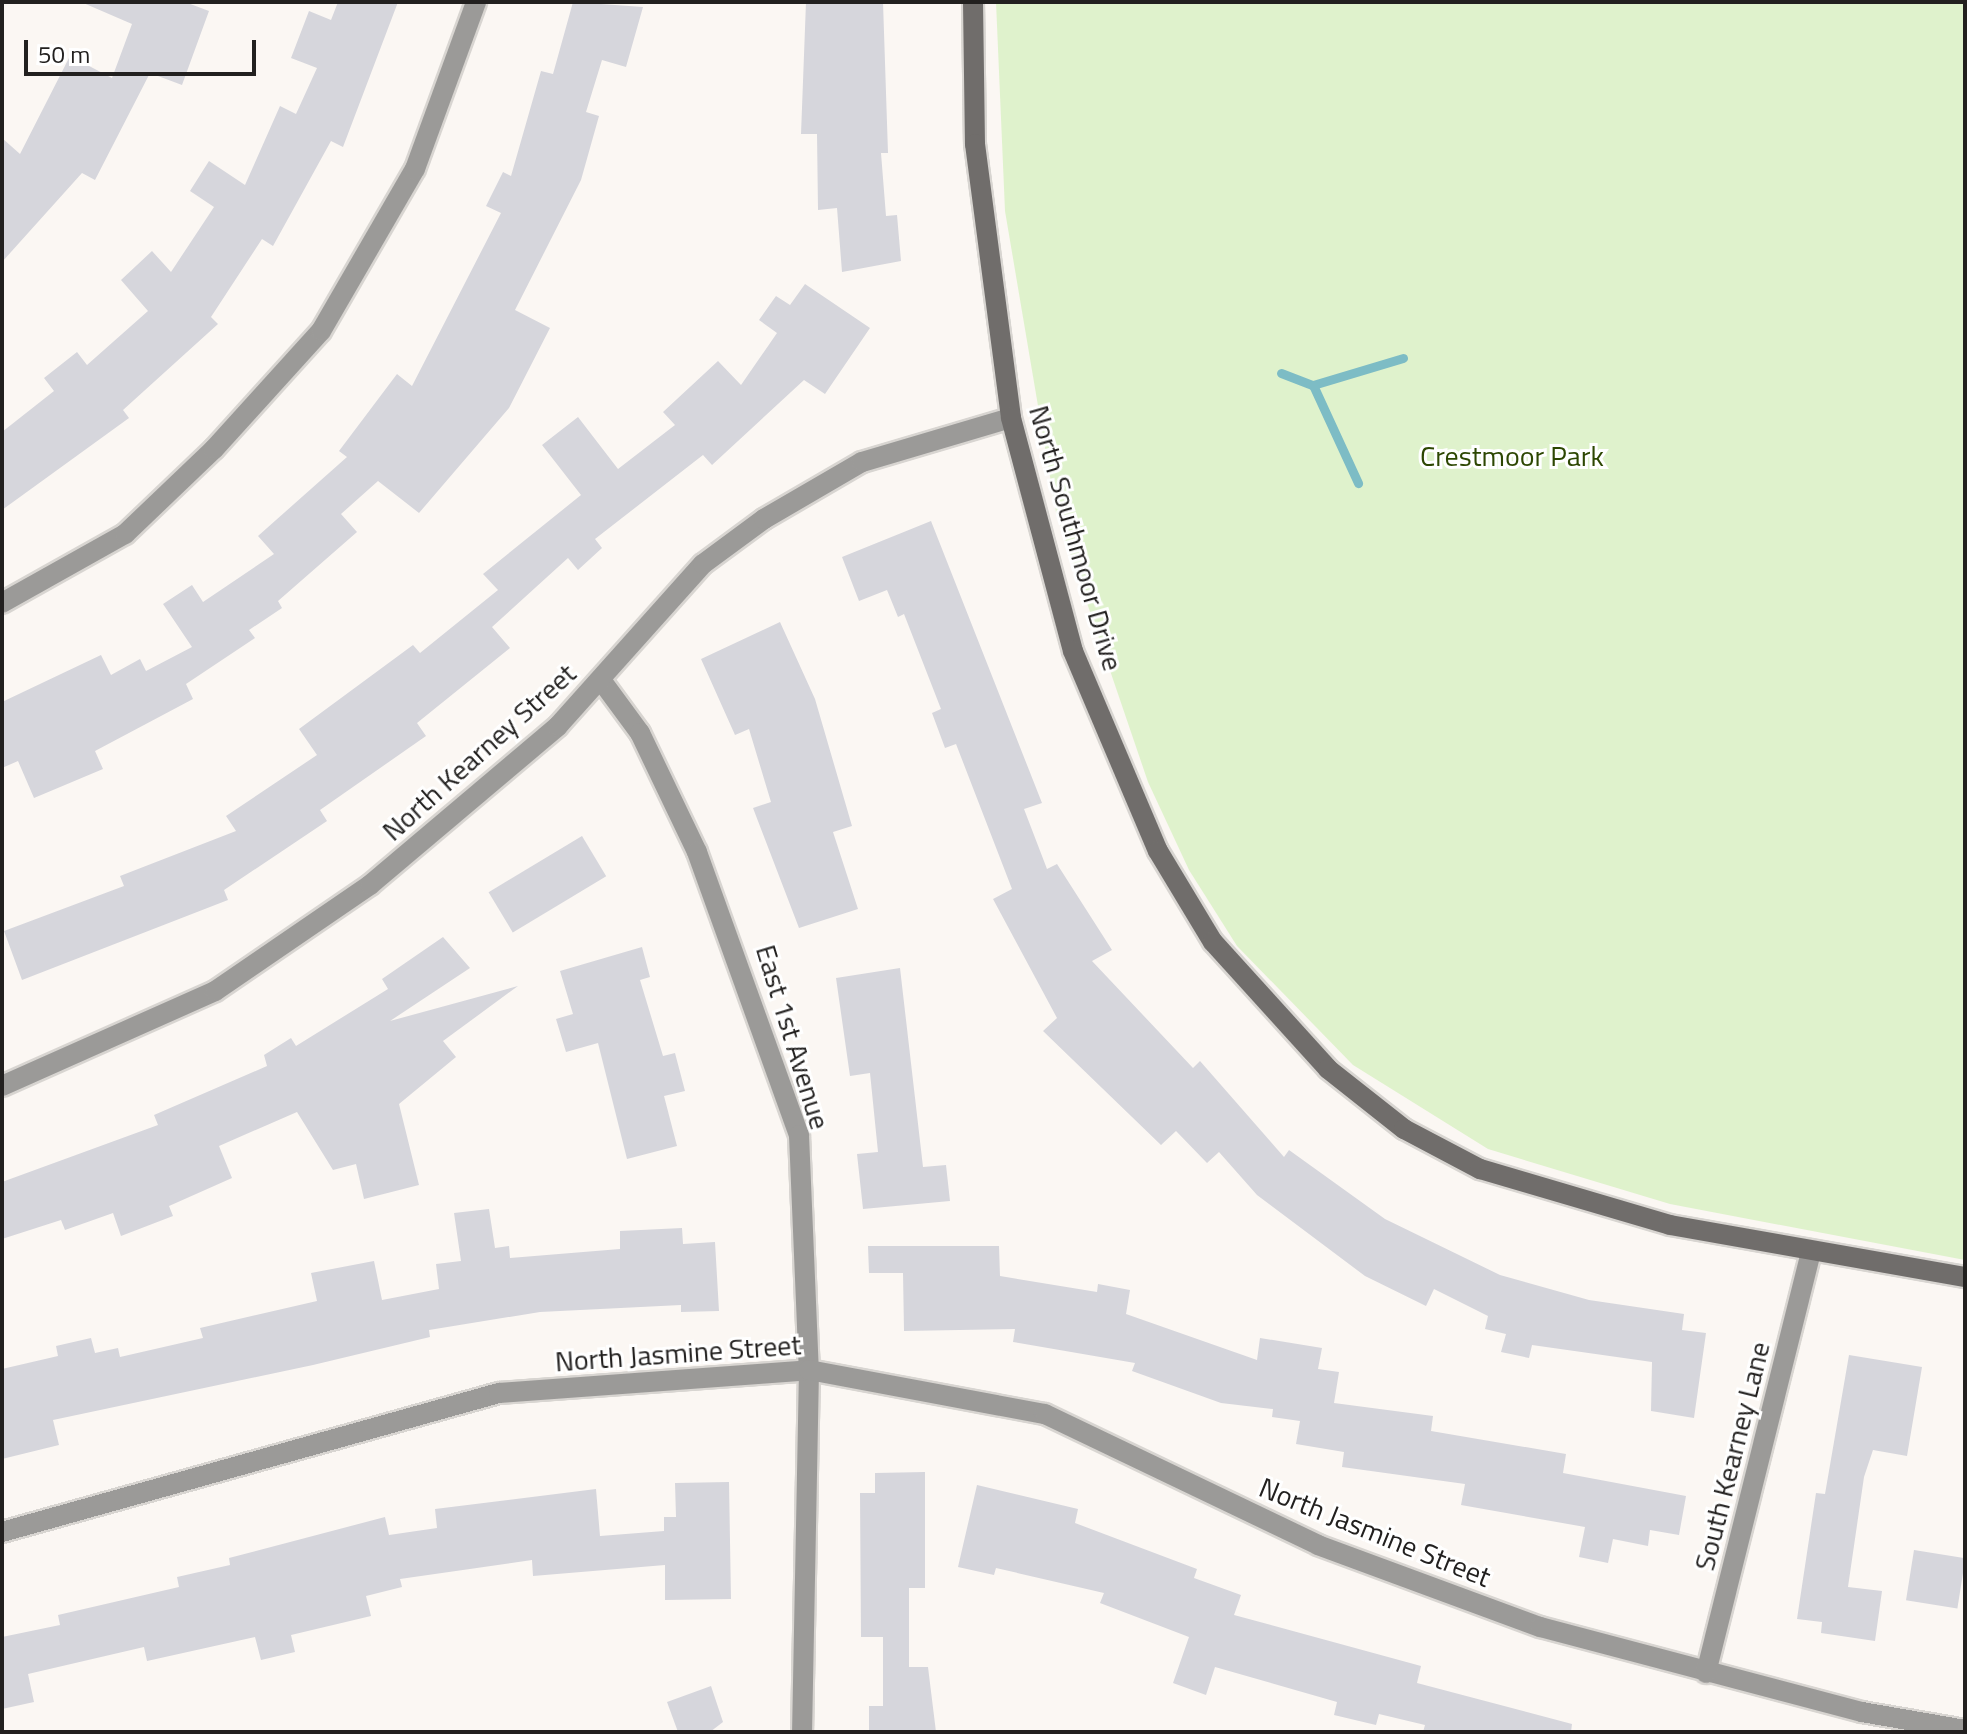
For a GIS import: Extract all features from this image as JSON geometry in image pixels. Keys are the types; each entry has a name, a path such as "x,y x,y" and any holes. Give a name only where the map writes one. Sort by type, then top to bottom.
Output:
{"street":[{"path":"2,603 125,534 214,449 321,331 415,169 476,2"},
{"name":"North Southmoor Drive","path":"973,2 978,173 1011,418 1073,651 1136,800 1213,942 1266,1009 1404,1129 1480,1169 1670,1225 1811,1253 1965,1277"},
{"name":"North Kearney Street","path":"2,1086 228,982 370,885 558,726 703,564 764,519 862,462 1011,418"},
{"name":"East 1st Avenue","path":"601,680 640,733 697,852 799,1135 809,1370 802,1732"},
{"name":"South Kearney Lane","path":"1706,1673 1811,1253"},
{"name":"North Jasmine Street","path":"2,1532 499,1393 809,1370 1045,1414 1318,1545 1540,1627 1706,1673 1965,1730"}],"green space":[{"name":"Crestmoor Park","path":"996,2 1965,2 1965,1260 1670,1204 1488,1149 1353,1065 1237,946 1189,870 1148,782 1056,512 1005,211"}],"building":[{"path":"81,2 185,2 209,11 182,85 150,73 95,180 82,173 2,262 2,138 20,154 70,56 112,78 132,24"},
{"path":"338,2 398,2 343,147 331,141 273,246 262,239 211,317 218,324 123,410 129,418 2,510 2,432 54,391 44,378 77,352 87,365 148,311 121,280 152,251 171,272 214,207 190,191 209,161 245,185 280,106 296,114 317,68 291,58 309,11 331,20"},
{"path":"573,2 643,7 626,67 602,60 586,112 599,116 581,180 515,310 550,328 509,408 419,513 378,481 341,514 357,532 278,601 282,608 249,630 255,638 186,684 193,699 95,751 103,769 34,798 18,761 2,768 2,702 101,655 111,675 140,659 146,671 192,647 163,604 192,585 203,602 274,554 258,536 347,457 339,451 397,374 412,386 501,213 486,206 503,172 511,176 541,71 553,74"},
{"path":"806,2 883,2 888,153 881,153 886,216 897,215 901,261 842,272 837,208 818,210 817,134 801,134"},
{"path":"805,284 870,328 825,394 804,380 712,465 703,455 595,539 602,548 578,570 568,558 492,627 510,648 417,723 426,736 320,810 327,821 224,890 228,900 22,980 4,931 124,886 120,876 236,831 226,816 317,755 299,729 413,645 420,653 498,590 483,574 581,495 542,445 578,417 618,469 675,425 663,412 718,361 741,385 777,333 759,320 776,296 790,305"},
{"path":"931,521 1042,803 1024,809 1047,869 1057,864 1112,950 1092,961 1193,1068 1200,1061 1284,1157 1289,1150 1385,1219 1500,1275 1589,1300 1684,1314 1682,1330 1706,1333 1694,1418 1651,1411 1652,1362 1532,1345 1529,1358 1501,1352 1506,1334 1485,1329 1488,1316 1434,1289 1426,1306 1365,1276 1257,1195 1219,1152 1207,1163 1176,1131 1161,1145 1043,1031 1057,1018 993,899 1012,889 956,744 945,748 932,713 941,709 904,614 898,617 887,590 859,601 842,557"},
{"path":"780,622 815,699 852,826 833,832 858,909 799,928 753,808 771,802 749,729 735,735 701,659"},
{"path":"582,836 606,876 513,932 489,892"},
{"path":"443,937 470,968 390,1021 518,986 443,1041 456,1057 399,1104 419,1185 364,1199 356,1164 333,1170 297,1112 219,1146 232,1178 169,1206 173,1216 121,1236 113,1213 65,1230 61,1220 2,1239 2,1182 158,1125 154,1115 267,1066 264,1055 291,1038 296,1046 388,989 382,979"},
{"path":"642,947 650,977 640,980 663,1056 675,1053 685,1091 664,1096 677,1146 627,1159 598,1043 566,1052 556,1019 573,1014 560,971"},
{"path":"900,968 923,1167 946,1165 950,1201 863,1209 857,1154 878,1152 870,1073 850,1076 836,978"},
{"path":"489,1209 495,1248 509,1246 510,1258 620,1249 620,1231 682,1228 683,1244 715,1242 719,1311 681,1312 681,1305 540,1312 429,1330 430,1337 53,1420 59,1445 2,1459 2,1369 58,1356 56,1346 91,1338 95,1353 118,1348 120,1357 203,1338 200,1328 317,1301 311,1273 374,1261 382,1300 439,1289 436,1264 461,1261 454,1213"},
{"path":"868,1246 999,1246 1000,1276 1097,1292 1098,1284 1130,1290 1126,1314 1257,1360 1260,1338 1322,1348 1318,1369 1339,1372 1334,1403 1433,1416 1431,1431 1566,1454 1563,1473 1686,1496 1679,1535 1650,1530 1648,1546 1613,1539 1608,1563 1579,1557 1585,1527 1461,1505 1465,1484 1342,1467 1344,1452 1296,1444 1300,1421 1272,1417 1273,1409 1221,1403 1132,1371 1135,1363 1013,1342 1015,1329 904,1331 903,1273 869,1273"},
{"path":"1849,1355 1922,1367 1907,1456 1873,1450 1864,1477 1848,1587 1882,1591 1875,1641 1821,1633 1822,1622 1797,1619 1816,1493 1825,1494"},
{"path":"925,1472 925,1588 909,1588 909,1667 928,1667 936,1732 869,1732 869,1706 883,1706 883,1637 861,1637 860,1493 875,1493 875,1473"},
{"path":"729,1482 731,1599 665,1600 665,1565 533,1576 532,1560 400,1579 402,1587 366,1596 371,1616 291,1635 295,1652 261,1660 255,1637 147,1661 144,1647 28,1674 34,1702 2,1709 2,1637 60,1625 58,1615 179,1587 177,1577 230,1565 229,1558 385,1517 389,1535 437,1528 435,1509 596,1489 600,1536 664,1531 664,1517 676,1517 675,1483"},
{"path":"977,1485 1078,1509 1075,1523 1197,1569 1194,1578 1241,1595 1234,1615 1421,1666 1417,1683 1572,1724 1571,1732 1423,1732 1425,1725 1379,1714 1376,1725 1334,1715 1337,1702 1215,1667 1206,1695 1173,1683 1189,1637 1100,1603 1104,1593 996,1568 994,1575 958,1567"},
{"path":"1914,1550 1965,1558 1957,1609 1906,1600"},
{"path":"711,1686 723,1722 710,1732 678,1732 667,1702"}],"waterway":[{"path":"1281,373 1313,385 1403,358"},
{"path":"1313,385 1358,483"}]}
